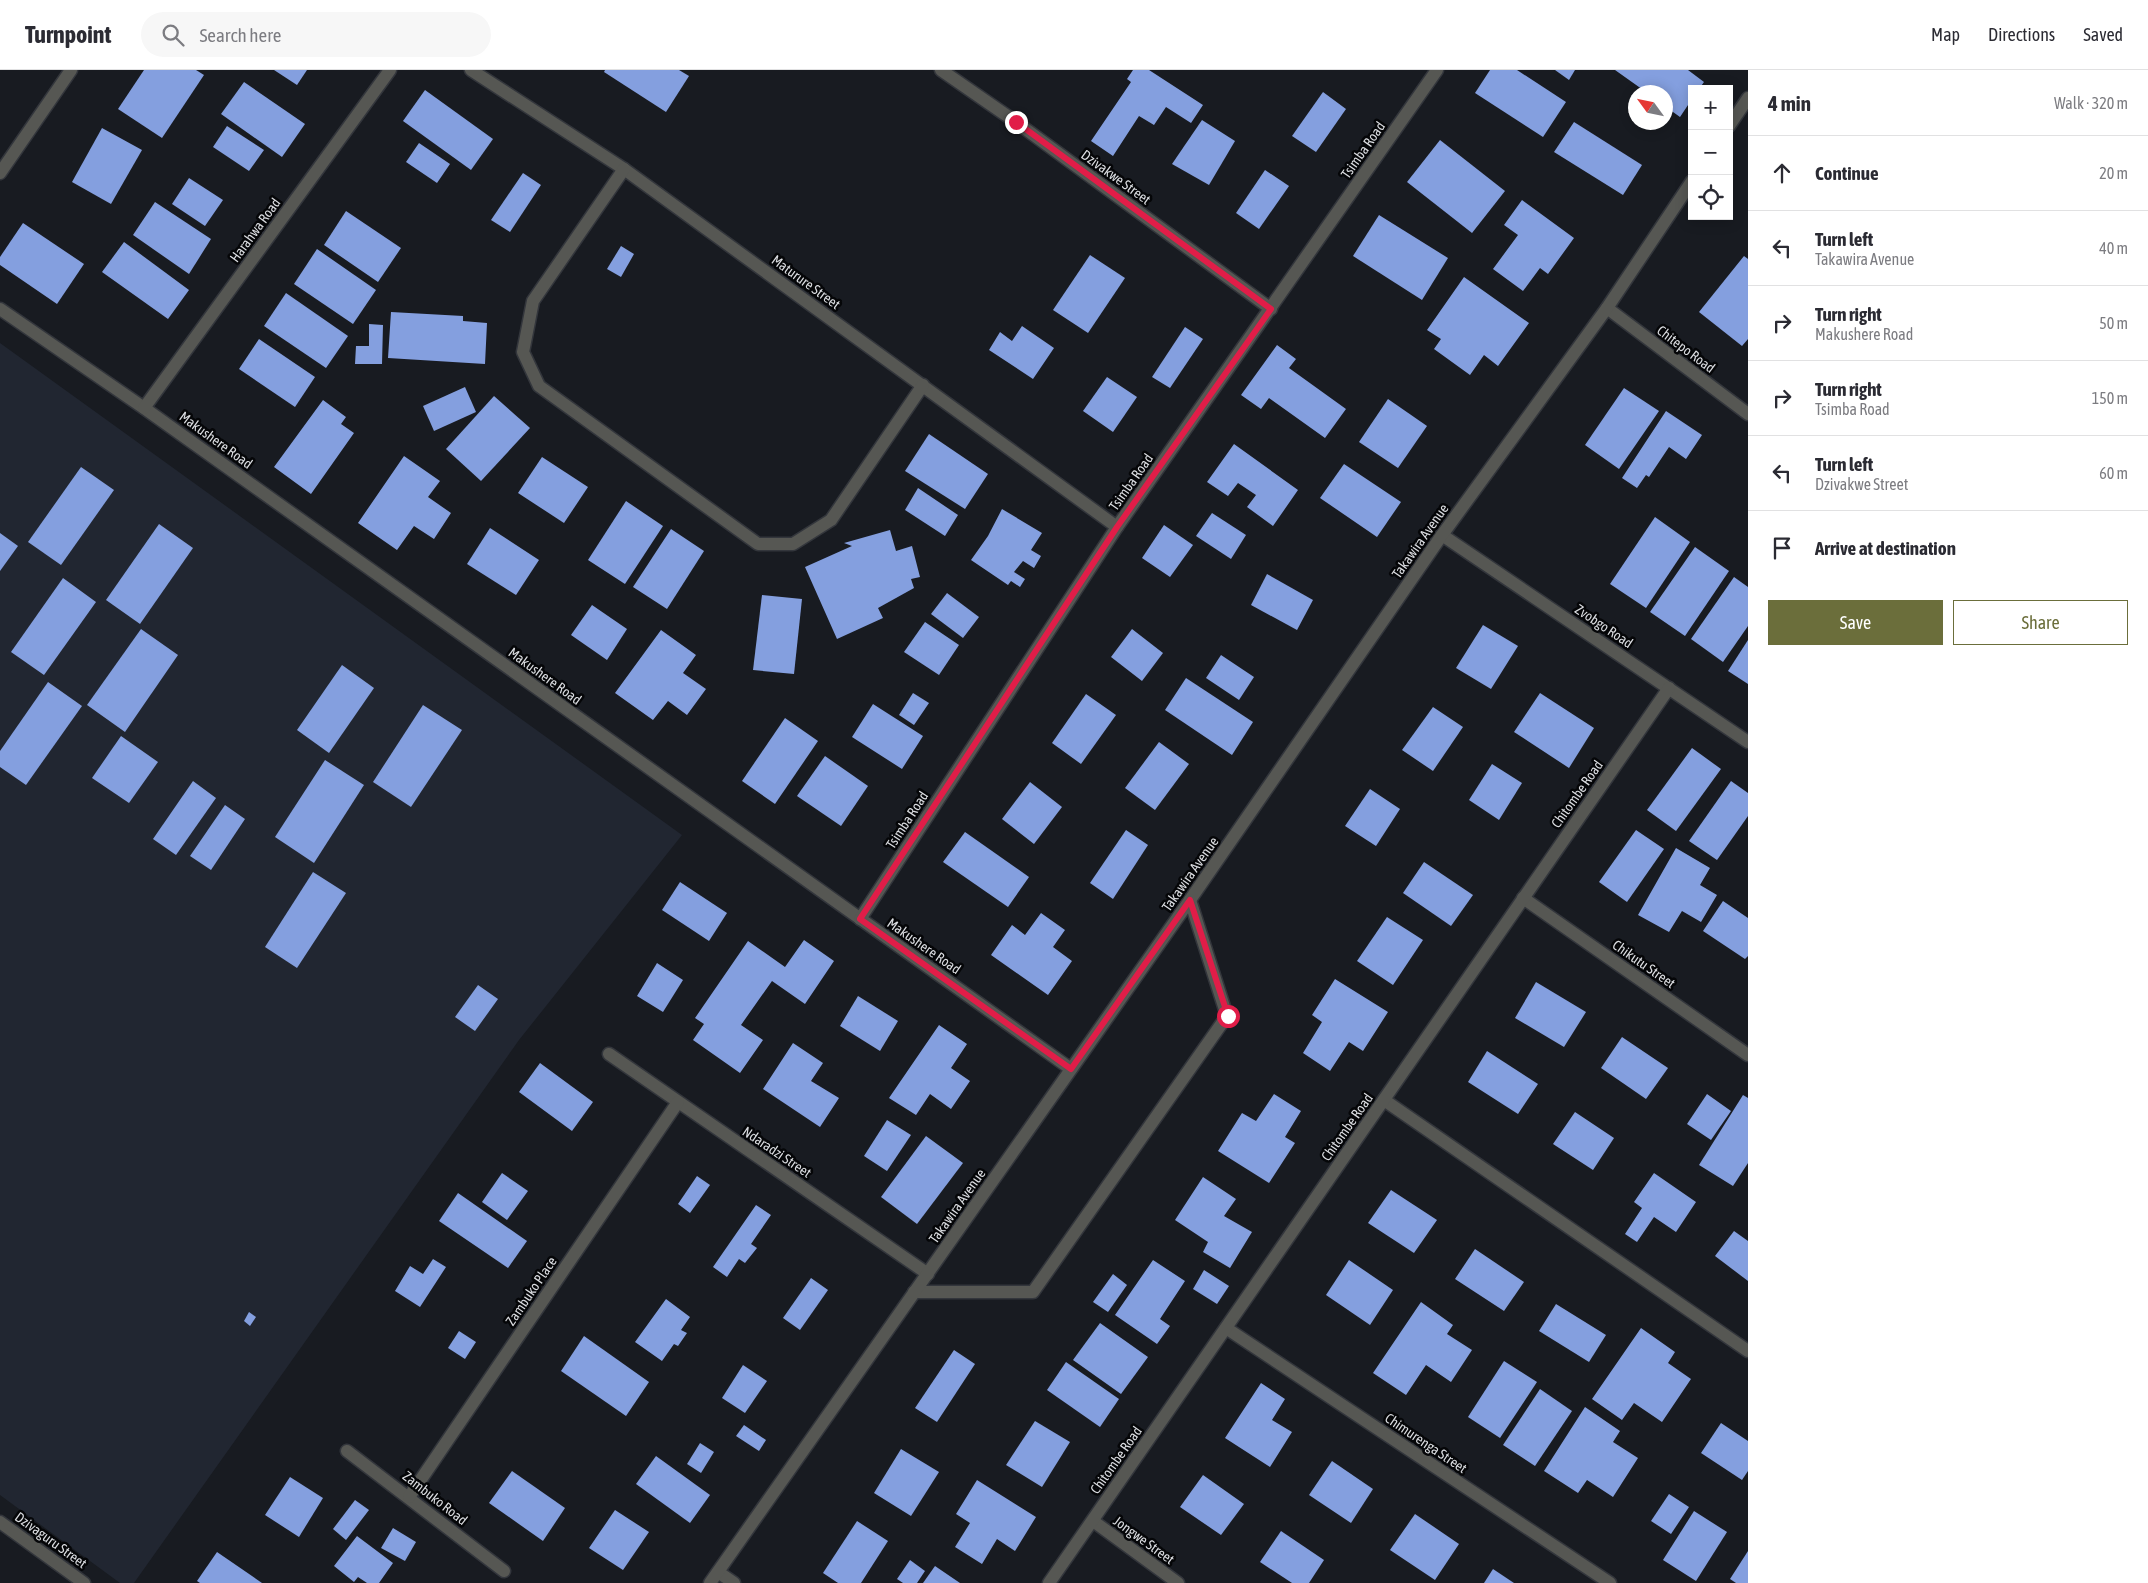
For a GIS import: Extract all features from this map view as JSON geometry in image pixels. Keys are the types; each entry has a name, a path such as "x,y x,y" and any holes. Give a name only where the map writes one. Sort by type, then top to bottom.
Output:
{"street":[{"path":"0,173 71,70"},
{"name":"Harahwa Road","path":"144,408 390,70"},
{"name":"Maturure Street","path":"471,70 624,169 1117,527"},
{"name":"Dzivakwe Street","path":"941,70 1016,122 1271,309"},
{"name":"Tsimba Road","path":"860,919 1117,527 1437,70"},
{"path":"1733,120 1748,98"},
{"path":"624,169 533,300 523,352 539,386 758,544 793,544 831,520 923,385"},
{"name":"Takawira Avenue","path":"710,1583 1190,900 1442,535 1606,308 1688,188"},
{"name":"Makushere Road","path":"0,308 144,408 1071,1069"},
{"name":"Chitepo Road","path":"1606,308 1748,414"},
{"name":"Zvobgo Road","path":"1442,535 1748,742"},
{"name":"Chitombe Road","path":"1049,1583 1669,688"},
{"name":"Chikutu Street","path":"1523,898 1748,1055"},
{"path":"914,1292 1033,1292 1228,1016 1190,900"},
{"name":"Ndaradzi Street","path":"608,1054 928,1274"},
{"path":"1384,1100 1748,1352"},
{"name":"Zambuko Place","path":"409,1497 678,1102"},
{"name":"Chimurenga Street","path":"1226,1328 1610,1583"},
{"name":"Zambuko Road","path":"347,1451 504,1571"},
{"name":"Jongwe Street","path":"1093,1521 1178,1583"},
{"name":"Dzivaguru Street","path":"0,1522 84,1583"},
{"path":"718,1572 734,1583"}],"shaded area":[{"path":"0,343 682,835 519,1040 134,1583 120,1583 0,1495"}],"building":[{"path":"144,70 196,70 204,75 162,138 118,109"},
{"path":"274,70 307,70 297,85"},
{"path":"605,70 679,70 689,76 666,112 604,72"},
{"path":"1133,70 1149,70 1203,105 1191,123 1166,107 1154,125 1139,116 1113,156 1091,141 1131,82 1127,79"},
{"path":"1490,70 1517,70 1566,102 1543,137 1475,93"},
{"path":"1555,70 1575,70 1569,80"},
{"path":"1615,70 1688,70 1704,82 1702,85 1688,85 1688,105 1680,117 1673,112 1673,85 1636,85"},
{"path":"244,82 305,124 282,157 221,114"},
{"path":"425,90 493,139 471,170 403,121"},
{"path":"1323,92 1346,109 1316,152 1292,136"},
{"path":"1202,120 1235,141 1209,185 1172,164"},
{"path":"1574,122 1642,165 1623,195 1554,152"},
{"path":"227,126 264,150 249,171 213,147"},
{"path":"102,128 142,150 111,204 72,182"},
{"path":"1440,140 1505,191 1472,233 1407,182"},
{"path":"419,143 450,164 437,183 406,162"},
{"path":"1265,170 1289,186 1259,229 1236,213"},
{"path":"523,173 541,185 510,232 491,220"},
{"path":"189,178 223,200 205,226 172,204"},
{"path":"1522,200 1574,238 1548,274 1540,268 1523,291 1493,269 1518,235 1504,225"},
{"path":"155,202 211,239 189,274 133,235"},
{"path":"346,211 401,248 378,282 324,245"},
{"path":"1379,215 1448,258 1422,300 1353,256"},
{"path":"23,223 84,264 57,304 0,265 0,257"},
{"path":"124,242 189,290 168,319 102,272"},
{"path":"621,246 634,254 621,277 607,269"},
{"path":"317,249 376,290 353,324 294,284"},
{"path":"1090,255 1125,278 1088,333 1053,310"},
{"path":"1744,256 1748,259 1748,339 1742,346 1699,312"},
{"path":"1464,277 1529,323 1498,366 1484,355 1470,375 1434,349 1441,339 1427,330"},
{"path":"286,293 348,336 326,368 264,326"},
{"path":"391,312 463,316 463,321 487,323 485,364 388,358"},
{"path":"369,324 383,325 382,364 355,364 356,346 369,346"},
{"path":"1022,326 1054,348 1033,379 989,350 1000,332 1012,341"},
{"path":"1185,327 1203,339 1170,388 1152,377"},
{"path":"259,339 315,377 295,407 239,369"},
{"path":"1277,345 1296,359 1289,368 1346,409 1325,438 1269,398 1261,409 1241,395"},
{"path":"1107,377 1137,397 1113,432 1083,411"},
{"path":"465,387 476,412 434,431 423,406"},
{"path":"1624,388 1659,411 1619,469 1585,445"},
{"path":"494,396 530,428 481,481 446,449"},
{"path":"1388,399 1427,426 1398,468 1359,442"},
{"path":"323,400 346,417 341,424 354,433 311,494 274,467"},
{"path":"1666,411 1702,435 1686,459 1669,447 1649,477 1646,475 1637,488 1622,478"},
{"path":"929,434 988,474 965,509 905,471"},
{"path":"1234,444 1298,490 1273,526 1247,507 1256,495 1238,483 1228,496 1207,482"},
{"path":"404,456 440,481 428,497 451,513 434,539 414,526 397,550 358,523"},
{"path":"542,457 588,487 564,523 518,493"},
{"path":"1344,464 1401,502 1377,537 1320,498"},
{"path":"81,467 114,490 61,565 28,542"},
{"path":"918,488 958,515 945,536 905,510"},
{"path":"626,501 663,526 625,584 588,560"},
{"path":"1002,509 1042,533 1031,550 1041,556 1034,568 1023,561 1014,572 1025,579 1020,587 1011,581 1008,585 971,560 988,536"},
{"path":"1212,513 1246,535 1231,559 1196,536"},
{"path":"1655,517 1690,542 1646,608 1610,584"},
{"path":"159,524 193,548 140,624 106,600"},
{"path":"1164,525 1193,545 1170,577 1142,558"},
{"path":"490,528 539,560 516,595 467,564"},
{"path":"671,529 704,551 667,609 633,587"},
{"path":"890,530 896,551 912,546 920,577 911,579 914,588 878,608 883,618 837,639 805,567 852,546 844,543"},
{"path":"0,533 18,546 0,571"},
{"path":"1695,547 1729,571 1685,636 1650,612"},
{"path":"1267,574 1313,600 1297,630 1251,605"},
{"path":"1734,577 1748,587 1748,626 1723,662 1691,639"},
{"path":"63,578 96,602 44,675 11,652"},
{"path":"947,593 979,617 963,638 931,614"},
{"path":"762,595 802,599 794,674 753,670"},
{"path":"592,605 627,629 607,660 571,635"},
{"path":"925,622 959,645 939,675 904,652"},
{"path":"1483,625 1518,646 1491,689 1456,668"},
{"path":"141,629 178,655 125,732 87,705"},
{"path":"1132,629 1163,653 1142,681 1111,657"},
{"path":"661,630 696,655 683,673 706,689 687,715 668,701 653,720 615,693"},
{"path":"1748,640 1748,684 1728,671"},
{"path":"1221,655 1254,677 1239,700 1206,678"},
{"path":"342,665 374,688 329,753 297,730"},
{"path":"1186,678 1253,722 1232,755 1165,710"},
{"path":"48,682 82,706 26,785 0,767 0,751"},
{"path":"913,693 929,703 914,725 899,715"},
{"path":"1540,693 1594,728 1569,768 1514,732"},
{"path":"1086,694 1116,715 1081,764 1052,743"},
{"path":"873,704 923,736 902,769 852,737"},
{"path":"423,705 462,730 411,807 373,782"},
{"path":"1433,707 1463,727 1433,771 1402,750"},
{"path":"785,718 818,741 775,804 742,781"},
{"path":"121,736 158,762 129,803 92,778"},
{"path":"1159,742 1189,764 1155,810 1125,788"},
{"path":"1692,748 1721,769 1676,831 1647,810"},
{"path":"825,756 868,786 841,826 797,796"},
{"path":"325,760 364,785 314,863 275,837"},
{"path":"1492,764 1522,783 1499,820 1469,800"},
{"path":"193,781 216,798 176,855 153,839"},
{"path":"1731,781 1748,793 1748,816 1717,860 1689,841"},
{"path":"1030,782 1062,807 1034,844 1002,819"},
{"path":"1370,789 1400,809 1376,846 1345,826"},
{"path":"225,805 245,819 211,870 190,856"},
{"path":"1126,830 1148,845 1113,899 1090,883"},
{"path":"1636,830 1664,849 1627,902 1599,882"},
{"path":"965,832 1029,877 1008,907 943,862"},
{"path":"1676,848 1710,868 1700,885 1717,895 1701,922 1682,911 1669,932 1638,915"},
{"path":"1424,862 1473,895 1451,926 1403,893"},
{"path":"313,872 346,893 297,968 265,947"},
{"path":"680,882 727,913 709,941 662,910"},
{"path":"1723,901 1748,918 1748,956 1745,959 1703,931"},
{"path":"1041,913 1065,930 1053,947 1072,961 1048,995 991,955 1012,925 1025,935"},
{"path":"1387,917 1423,940 1393,985 1357,961"},
{"path":"804,940 834,961 805,1004 772,981 741,1025 763,1040 740,1073 693,1040 704,1024 695,1018 748,941 785,967"},
{"path":"657,963 683,980 663,1012 637,996"},
{"path":"1335,979 1388,1012 1363,1051 1349,1042 1330,1071 1303,1053 1322,1022 1312,1015"},
{"path":"1536,982 1586,1012 1564,1047 1515,1018"},
{"path":"478,985 498,999 475,1031 455,1017"},
{"path":"858,996 898,1021 880,1051 840,1026"},
{"path":"939,1025 967,1044 951,1068 970,1081 951,1109 930,1094 916,1115 889,1098"},
{"path":"1622,1037 1668,1068 1646,1099 1601,1068"},
{"path":"793,1043 823,1063 811,1081 839,1098 820,1127 763,1089"},
{"path":"1487,1051 1538,1084 1518,1114 1468,1082"},
{"path":"540,1063 593,1102 572,1131 519,1092"},
{"path":"1274,1094 1301,1111 1285,1137 1295,1143 1269,1183 1218,1151 1242,1113 1256,1121"},
{"path":"1707,1094 1731,1111 1711,1140 1687,1124"},
{"path":"1743,1095 1748,1098 1748,1163 1733,1186 1699,1165"},
{"path":"1575,1112 1614,1138 1593,1170 1553,1144"},
{"path":"887,1120 911,1135 887,1171 864,1156"},
{"path":"926,1136 963,1163 917,1224 881,1197"},
{"path":"502,1173 528,1191 507,1220 482,1202"},
{"path":"1654,1173 1696,1202 1676,1232 1654,1217 1637,1242 1625,1234 1642,1208 1634,1202"},
{"path":"697,1176 710,1185 690,1213 678,1204"},
{"path":"1203,1177 1236,1199 1224,1216 1252,1232 1230,1268 1203,1252 1208,1242 1175,1220"},
{"path":"1391,1190 1437,1220 1414,1253 1368,1223"},
{"path":"458,1193 527,1241 508,1268 439,1221"},
{"path":"756,1205 771,1215 751,1244 757,1248 745,1263 739,1259 727,1277 713,1267"},
{"path":"1734,1231 1748,1241 1748,1281 1715,1256"},
{"path":"1475,1249 1524,1282 1504,1311 1455,1279"},
{"path":"433,1259 446,1267 420,1307 395,1291 410,1266 423,1274"},
{"path":"1153,1260 1185,1281 1160,1319 1170,1326 1157,1344 1115,1315"},
{"path":"1349,1260 1393,1290 1370,1325 1326,1295"},
{"path":"1204,1270 1229,1286 1217,1304 1193,1289"},
{"path":"1113,1274 1127,1285 1108,1312 1093,1302"},
{"path":"811,1278 828,1290 800,1330 783,1318"},
{"path":"666,1299 690,1317 681,1330 687,1333 678,1346 674,1344 662,1361 635,1342"},
{"path":"1421,1302 1453,1325 1447,1334 1472,1350 1451,1382 1426,1365 1406,1395 1373,1373"},
{"path":"1556,1304 1606,1335 1589,1362 1539,1331"},
{"path":"249,1312 256,1317 250,1326 244,1321"},
{"path":"1100,1323 1148,1357 1121,1394 1073,1360"},
{"path":"1641,1328 1675,1352 1668,1363 1691,1379 1662,1422 1634,1403 1622,1420 1592,1399"},
{"path":"459,1331 476,1342 465,1359 448,1348"},
{"path":"584,1336 649,1382 626,1416 561,1371"},
{"path":"954,1350 975,1364 937,1422 915,1408"},
{"path":"1504,1361 1537,1382 1500,1438 1468,1417"},
{"path":"1066,1362 1119,1399 1100,1427 1047,1390"},
{"path":"743,1365 767,1381 745,1413 722,1398"},
{"path":"1261,1383 1285,1399 1272,1420 1292,1432 1270,1467 1225,1438"},
{"path":"1540,1389 1572,1411 1535,1466 1503,1445"},
{"path":"1585,1407 1620,1431 1613,1442 1638,1458 1613,1497 1587,1480 1578,1493 1544,1471"},
{"path":"1035,1421 1070,1442 1042,1487 1006,1465"},
{"path":"1721,1423 1748,1441 1748,1471 1742,1480 1701,1453"},
{"path":"744,1425 766,1440 759,1451 736,1436"},
{"path":"700,1443 714,1452 701,1473 687,1464"},
{"path":"901,1449 939,1472 911,1516 874,1493"},
{"path":"656,1456 710,1495 690,1523 636,1484"},
{"path":"1332,1461 1373,1489 1351,1523 1309,1495"},
{"path":"512,1471 565,1508 543,1541 489,1503"},
{"path":"1203,1475 1244,1504 1221,1535 1180,1507"},
{"path":"290,1477 323,1498 299,1537 265,1515"},
{"path":"977,1480 1036,1517 1015,1551 997,1539 982,1564 955,1547 970,1523 956,1514"},
{"path":"1669,1494 1689,1507 1671,1534 1651,1521"},
{"path":"355,1500 369,1510 346,1540 333,1529"},
{"path":"615,1510 649,1532 623,1570 589,1548"},
{"path":"1694,1511 1727,1532 1696,1581 1663,1560"},
{"path":"1415,1514 1459,1544 1435,1580 1390,1550"},
{"path":"857,1521 888,1541 861,1583 838,1583 823,1573"},
{"path":"393,1528 416,1542 405,1561 381,1548"},
{"path":"1281,1531 1324,1560 1309,1583 1292,1583 1260,1562"},
{"path":"357,1536 393,1563 379,1583 367,1583 358,1577 354,1582 334,1566"},
{"path":"1748,1551 1748,1583 1736,1583 1730,1579"},
{"path":"217,1552 262,1583 200,1583 197,1581"},
{"path":"910,1560 925,1571 917,1583 903,1583 897,1579"},
{"path":"935,1566 960,1583 923,1583"},
{"path":"1493,1569 1514,1583 1484,1583"}],"route":[{"path":"1016,122 1271,309 1117,527 860,919 1071,1069 1190,900 1228,1016"}]}
